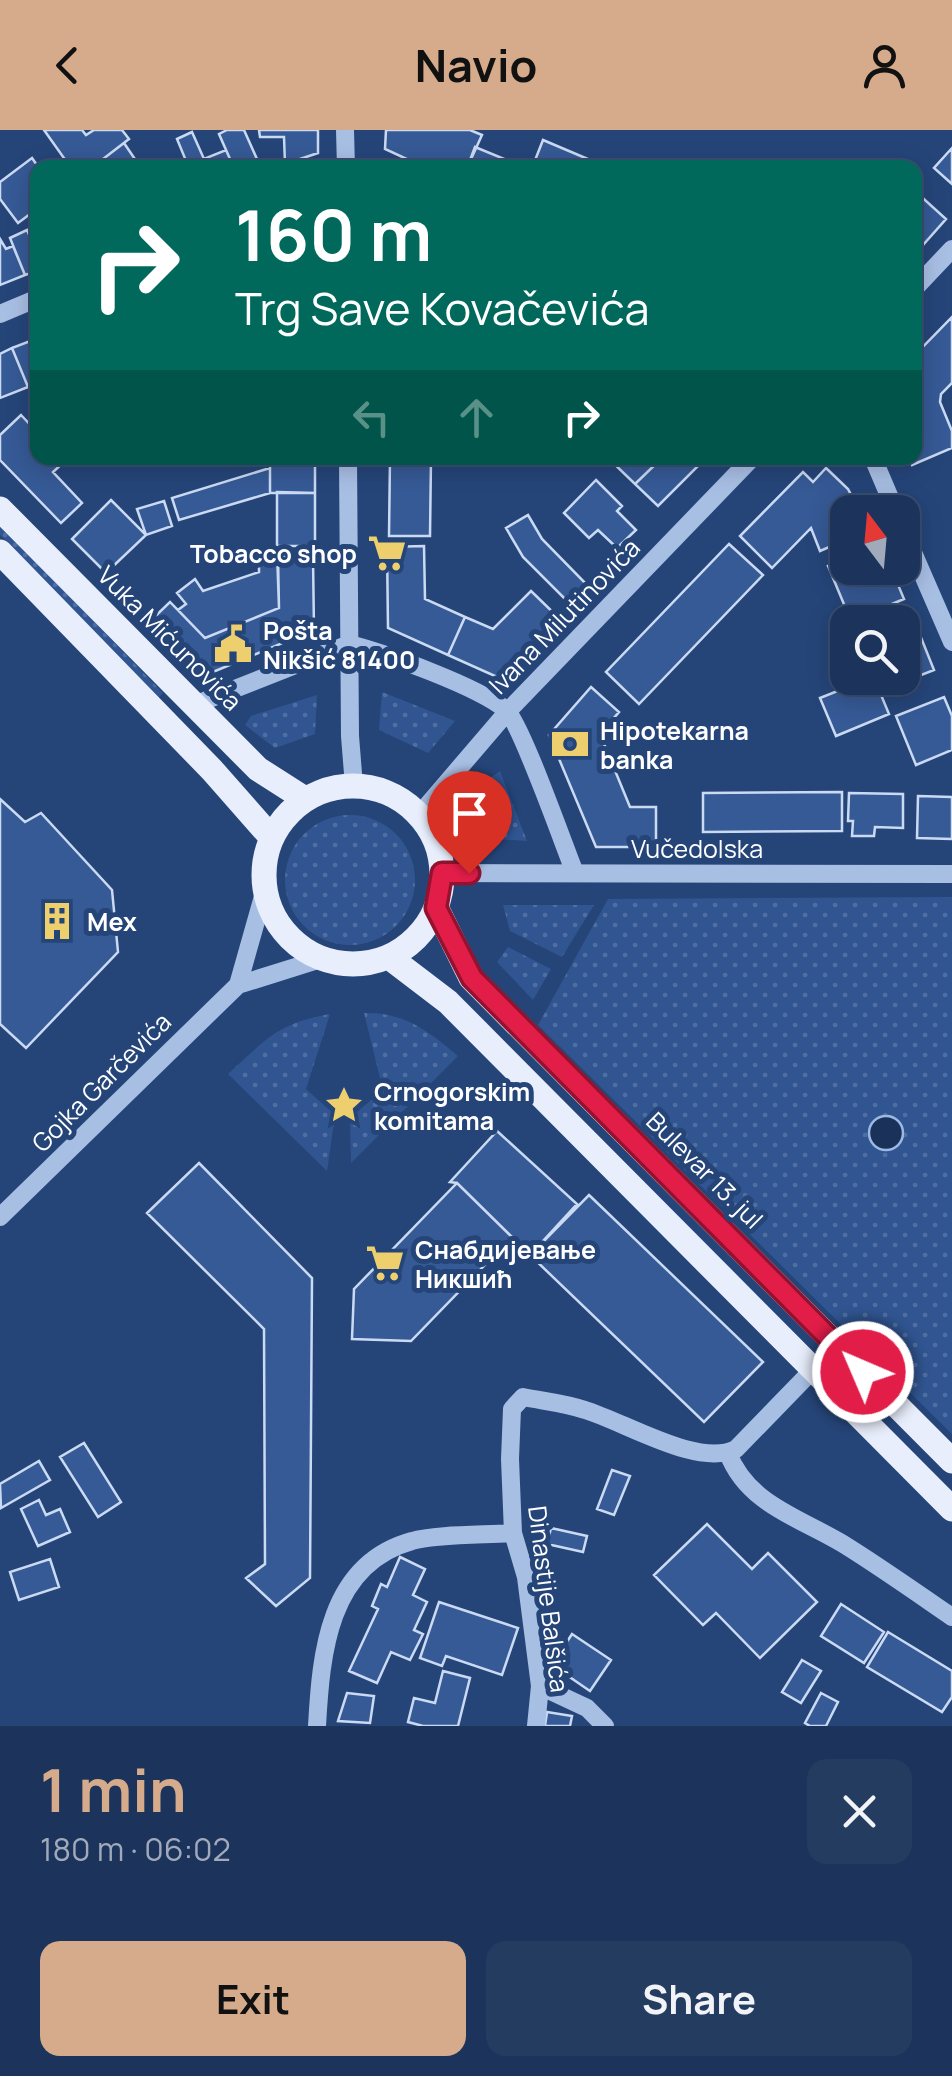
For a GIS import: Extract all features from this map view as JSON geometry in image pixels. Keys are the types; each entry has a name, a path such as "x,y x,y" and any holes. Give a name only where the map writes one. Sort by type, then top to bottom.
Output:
{"main road":[{"name":"Vuka Mićunovića","path":"0,509 258,769 305,799"},
{"path":"0,552 212,770 271,837"},
{"path":"354,786 400,799 419,815 431,832 442,873 436,908 409,945 389,957 344,964 321,959 295,944 275,921 264,892 263,864 271,837 285,816 305,799 328,789 354,786"},
{"name":"Bulevar 13. jul","path":"436,908 472,978 952,1461"},
{"path":"389,957 448,1002 952,1509"}],"street":[{"path":"346,130 346,160"},
{"path":"922,281 952,250"},
{"path":"0,314 30,301"},
{"path":"348,465 354,786"},
{"name":"Ivana Milutinovića","path":"419,815 508,711 745,465"},
{"path":"876,465 889,495"},
{"path":"920,568 952,642"},
{"path":"194,705 350,644 382,652 473,692 508,711 575,873"},
{"name":"Vučedolska","path":"442,873 952,874"},
{"path":"238,985 264,892"},
{"path":"238,985 321,959"},
{"name":"Gojka Garčevića","path":"0,1216 238,985"},
{"path":"837,1345 728,1453 740,1478 760,1498 847,1546 952,1617"},
{"name":"Dinastije Balšića","path":"536,1726 540,1686 526,1577 513,1533 512,1409 522,1397 580,1408 690,1451 711,1456 728,1453"},
{"path":"316,1726 321,1661 334,1615 350,1581 378,1557 413,1540 513,1533"},
{"path":"540,1686 574,1700 605,1726"}],"shaded area":[{"path":"0,525 163,693 158,698 0,535"},
{"path":"382,692 455,721 428,753 379,730"},
{"path":"317,695 315,734 275,748 245,725 251,716"},
{"path":"500,771 527,841 496,839 475,800 487,780"},
{"path":"350,815 375,820 396,834 410,855 415,880 410,905 396,926 375,940 350,945 325,940 304,926 290,905 285,880 290,855 304,834 325,820"},
{"path":"952,897 952,1434 538,1025 608,899"},
{"path":"503,905 594,905 562,957 510,931"},
{"path":"508,947 551,969 533,1000 497,962"},
{"path":"364,1013 404,1020 426,1031 458,1056 351,1163 350,1118 383,1090"},
{"path":"330,1014 306,1089 335,1115 327,1171 228,1074 285,1028"},
{"path":"886,1116 898,1121 903,1133 898,1145 886,1150 874,1145 869,1133 874,1121"}],"building":[{"path":"44,130 82,130 86,135 94,130 122,130 129,139 104,160 65,160"},
{"path":"244,130 257,160 230,160 219,134"},
{"path":"259,130 318,130 318,153 285,160 284,137 260,137"},
{"path":"386,130 470,130 482,135 471,160 409,160 385,149"},
{"path":"192,132 204,159 226,150 230,160 186,160 177,139"},
{"path":"543,140 590,160 535,160"},
{"path":"124,143 136,160 104,160"},
{"path":"475,147 507,160 470,160"},
{"path":"952,148 952,184 934,168"},
{"path":"32,158 30,214 18,223 0,199 0,182"},
{"path":"922,197 946,219 922,246"},
{"path":"27,230 30,273 25,275 10,238"},
{"path":"0,239 6,249 13,246 25,275 0,285"},
{"path":"952,317 952,383 941,394 940,402 952,431 952,448 922,461 922,348"},
{"path":"30,341 30,386 28,387 12,348"},
{"path":"12,348 28,387 0,398 0,354"},
{"path":"21,415 30,425 30,465 61,465 53,472 82,503 61,523 0,460 0,435"},
{"path":"270,465 315,465 315,493 270,493"},
{"path":"390,465 431,465 430,536 389,536"},
{"path":"615,465 655,465 635,484"},
{"path":"655,465 699,465 658,506 635,484"},
{"path":"270,468 270,493 179,520 172,498"},
{"path":"826,468 851,495 830,495 830,547 820,551 811,528 772,568 740,536 803,472 813,482"},
{"path":"596,480 622,506 617,511 636,530 617,548 598,530 589,538 564,513"},
{"path":"277,492 315,493 315,546 277,546"},
{"path":"111,500 146,535 106,573 72,539"},
{"path":"164,501 172,526 146,535 137,509"},
{"path":"528,515 542,539 592,590 574,608 523,557 506,528"},
{"path":"729,544 763,575 639,704 606,672"},
{"path":"424,546 425,599 465,617 448,655 388,628 387,547"},
{"path":"277,551 279,608 205,638 178,610 186,604 177,593 195,579 203,591 259,572 259,553"},
{"path":"278,557 313,557 314,630 196,679 145,626 170,602 205,638 279,608"},
{"path":"836,585 898,585 904,599 890,605 844,605"},
{"path":"531,591 563,622 506,681 448,655 465,617 493,629"},
{"path":"920,635 934,670 920,675"},
{"path":"591,687 619,712 600,734 630,807 656,807 656,847 596,847 549,735"},
{"path":"830,694 881,695 889,714 836,736 820,698"},
{"path":"944,697 952,716 952,750 916,765 896,716"},
{"path":"842,792 842,831 703,832 703,793"},
{"path":"849,793 903,794 903,828 875,827 874,836 852,836"},
{"path":"918,796 952,797 952,839 917,838"},
{"name":"Mex","path":"0,799 25,822 41,813 112,890 118,952 26,1048 0,1024"},
{"path":"497,1131 577,1204 530,1255 457,1183 450,1182"},
{"path":"199,1163 312,1278 310,1578 276,1606 246,1578 265,1564 264,1329 147,1213"},
{"path":"457,1183 512,1237 411,1341 352,1339 354,1289"},
{"path":"589,1195 763,1362 704,1422 530,1255"},
{"path":"84,1443 121,1502 98,1517 60,1457"},
{"path":"39,1461 50,1480 1,1508 0,1484"},
{"path":"612,1470 630,1476 614,1515 597,1509"},
{"path":"39,1500 46,1515 60,1509 70,1532 38,1546 21,1509"},
{"path":"707,1524 752,1569 768,1553 817,1602 760,1658 716,1613 703,1625 654,1575"},
{"path":"551,1528 587,1536 583,1552 547,1544"},
{"path":"400,1557 425,1569 413,1595 427,1602 414,1630 423,1634 410,1660 391,1652 377,1683 349,1671 378,1609 372,1606 381,1584 387,1587"},
{"path":"50,1559 59,1587 19,1600 10,1572"},
{"path":"439,1602 518,1628 502,1675 446,1656 442,1666 420,1658"},
{"path":"841,1604 884,1632 864,1663 821,1636"},
{"path":"888,1632 952,1671 952,1697 942,1712 867,1667"},
{"path":"572,1634 611,1660 590,1691 552,1665"},
{"path":"802,1660 821,1671 801,1703 782,1692"},
{"path":"443,1671 470,1678 458,1726 408,1722 414,1698 435,1703"},
{"path":"347,1693 374,1696 370,1723 338,1721"},
{"path":"821,1693 838,1702 826,1726 810,1726 805,1723"},
{"path":"547,1712 572,1716 570,1726 545,1726"}],"place":[{"name":"Tobacco shop","path":"387,553"},
{"name":"Pošta Nikšić 81400","path":"233,644"},
{"name":"Hipotekarna banka","path":"570,744"},
{"name":"Mex","path":"57,921"},
{"name":"Crnogorskim komitama","path":"344,1105"},
{"name":"Снабдијевање Никшић","path":"385,1263"}],"route":[{"path":"469,873 442,873 436,908 472,978 863,1372"}]}
